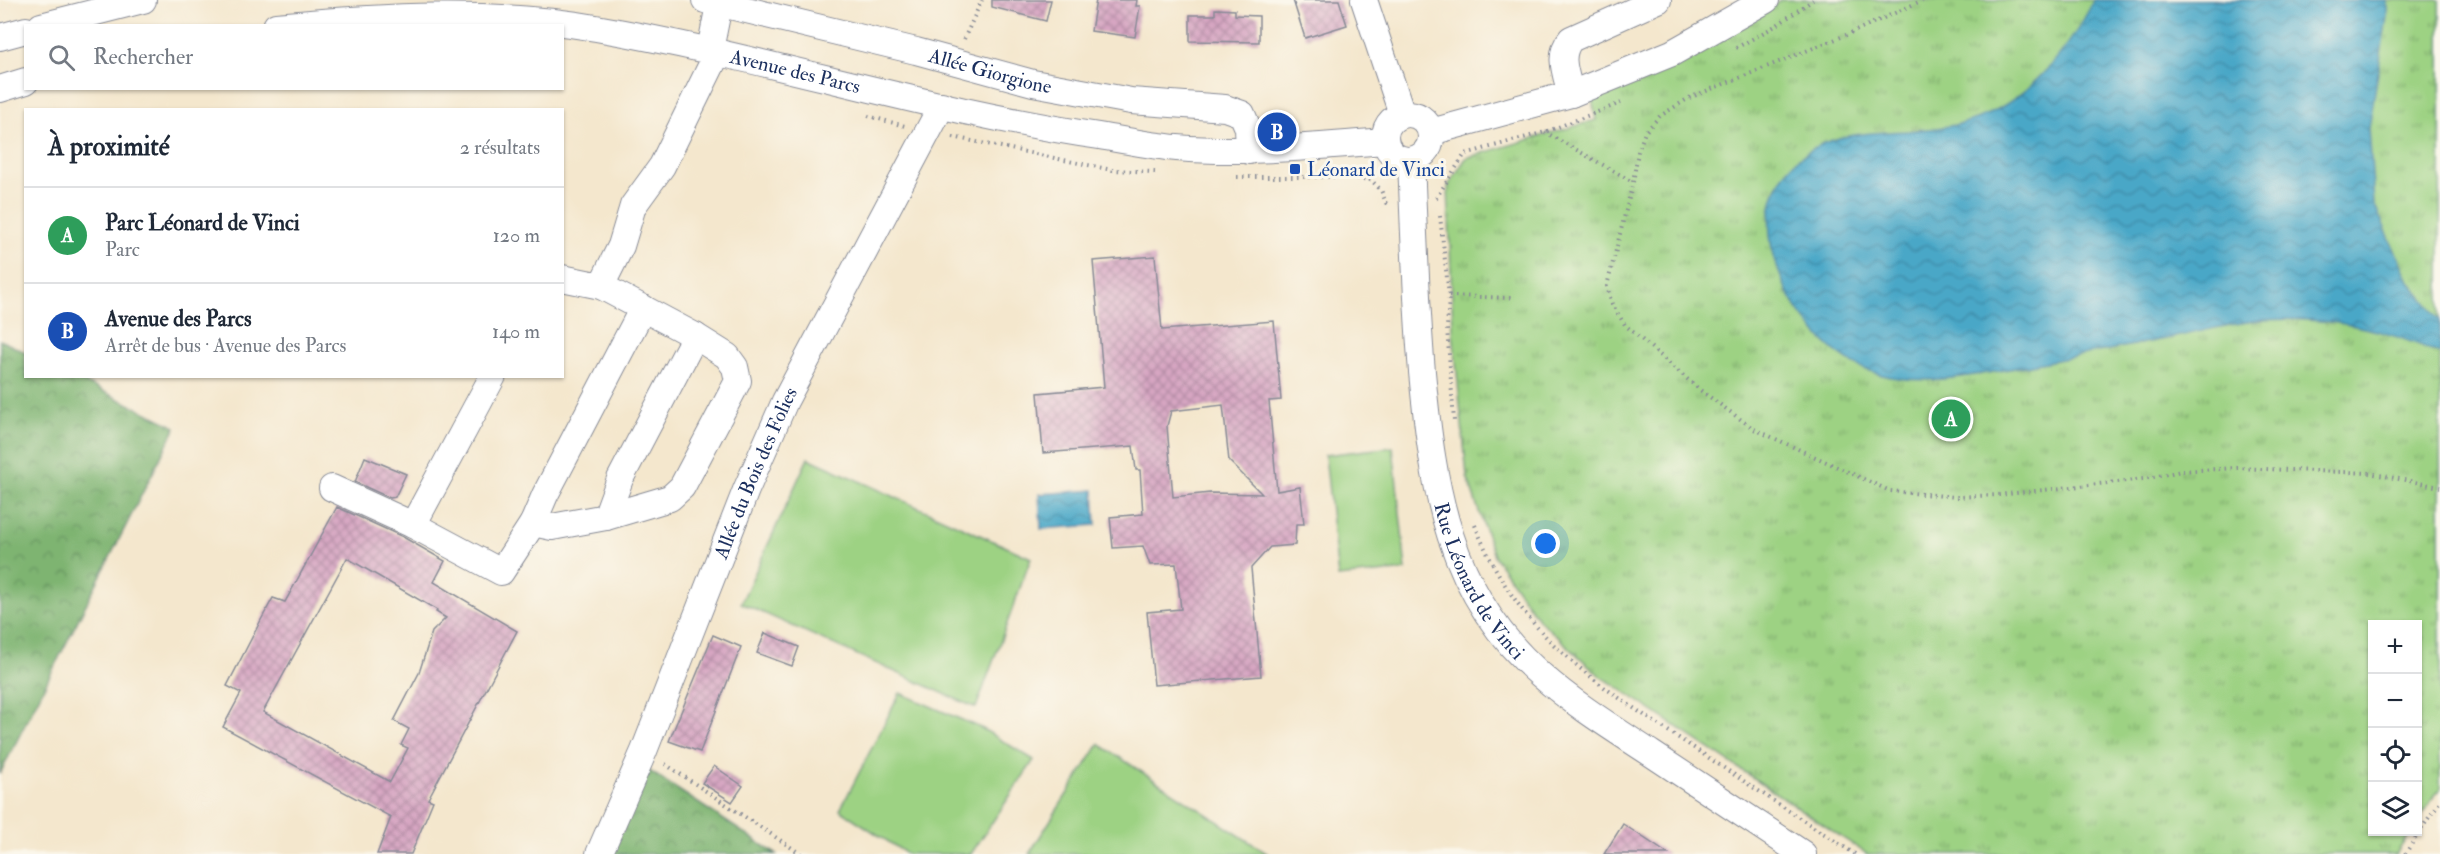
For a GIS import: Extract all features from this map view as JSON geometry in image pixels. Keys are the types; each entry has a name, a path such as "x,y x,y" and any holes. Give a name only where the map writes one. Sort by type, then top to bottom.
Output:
{"street":[{"path":"49,24 143,0"},
{"path":"1364,0 1402,114"},
{"path":"1571,93 1563,57 1564,47 1571,39 1658,0"},
{"path":"1431,132 1571,93 1672,53 1766,0"},
{"path":"601,286 621,246 633,206 662,165 714,51 715,1"},
{"name":"Allée Giorgione","path":"715,1 1033,83 1131,101 1225,108 1242,114 1248,128 1249,151"},
{"name":"Avenue des Parcs","path":"298,24 374,17 492,16 560,24"},
{"name":"Avenue des Parcs","path":"564,24 714,51 1030,126 1164,146 1249,151 1385,141"},
{"path":"0,37 24,31"},
{"path":"0,89 24,82"},
{"name":"Allée du Bois des Folies","path":"599,854 644,751 746,490 785,401 942,105"},
{"path":"1402,114 1420,116 1431,132 1428,149 1424,154 1411,160 1395,156 1385,141 1387,126 1402,114"},
{"name":"Rue Léonard de Vinci","path":"1411,160 1417,310 1435,483 1451,542 1462,571 1484,610 1526,660 1580,706 1803,854"},
{"path":"533,523 552,527 606,517 670,498 682,487 738,381 735,368 727,356 695,336 601,286 564,278"},
{"path":"332,488 413,525 501,572 533,523 545,495 642,308"},
{"path":"606,517 620,479 695,336"},
{"path":"413,525 492,378"}],"path":[{"path":"954,62 982,0"},
{"path":"1923,0 1851,33 1689,98 1660,116 1646,132 1638,152 1633,182 1607,286 1612,304 1625,325 1700,390 1754,429 1872,485 1914,495 1956,497 2108,484 2181,471 2237,468 2369,473 2440,487"},
{"path":"1545,132 1633,182"},
{"path":"1438,197 1449,296 1447,328 1455,422"},
{"path":"1386,203 1387,215"},
{"path":"1449,296 1513,298"},
{"path":"1473,518 1488,556 1506,589 1531,623 1562,655 1603,688 1855,854"},
{"path":"644,751 801,854"},
{"path":"2405,854 2440,801"}],"green space":[{"path":"1781,0 2440,0 2440,788 2422,815 2422,620 2368,620 2368,836 2408,836 2396,854 1867,854 1599,675 1538,619 1494,556 1467,476 1453,332 1448,186 1466,158 1596,120 1592,99 1716,42"},
{"path":"0,340 24,352 24,378 76,378 176,427 0,774"},
{"path":"1393,447 1406,570 1338,577 1325,455"},
{"path":"808,458 1031,558 976,708 741,603"},
{"path":"900,693 983,729 1034,760 971,854 907,854 840,810"},
{"path":"1099,744 1268,854 1029,854"},
{"path":"648,770 776,854 612,854"}],"water":[{"path":"2094,0 2387,0 2387,17 2369,128 2374,204 2409,281 2440,320 2440,354 2398,337 2354,326 2309,320 2264,320 1997,371 1922,380 1885,376 1867,370 1839,354 1814,330 1792,300 1777,267 1770,233 1772,200 1786,171 1814,148 1836,139 1860,134 1945,127 1988,114 2008,103 2026,90 2058,57"},
{"path":"1094,490 1096,525 1041,529 1039,494"}],"building":[{"path":"992,0 1051,0 1046,21 992,7"},
{"path":"1096,0 1137,0 1136,6 1140,6 1135,37 1091,31"},
{"path":"1293,0 1339,0 1347,25 1305,38"},
{"path":"1215,9 1235,10 1235,15 1259,16 1259,42 1190,41 1190,15 1215,15"},
{"path":"1155,256 1162,330 1274,321 1281,400 1269,401 1277,491 1300,487 1304,524 1296,524 1295,545 1270,547 1251,568 1261,676 1154,685 1147,612 1181,609 1176,564 1150,565 1143,546 1113,548 1110,517 1143,514 1140,470 1136,470 1133,446 1043,453 1038,393 1104,387 1093,261","holes":["1223,405 1229,461 1262,494 1210,493 1173,497 1167,426 1171,411"]},
{"path":"365,457 406,474 395,497 390,498 355,482"},
{"path":"337,507 403,537 445,561 434,582 517,631 428,799 433,801 411,854 377,854 391,817 223,727 241,693 227,686 273,598 285,602","holes":["347,558 437,610 436,612 446,618 432,632 419,673 394,721 409,729 401,745 408,748 390,782 263,712"]},
{"path":"765,633 799,647 792,666 757,653"},
{"path":"713,635 741,647 700,752 669,741"},
{"path":"714,766 743,786 732,802 702,783"},
{"path":"1623,824 1668,854 1604,854"}],"place":[{"name":"Avenue des Parcs","path":"1277,132"},
{"name":"Léonard de Vinci","path":"1295,169"},
{"name":"Parc Léonard de Vinci","path":"1951,419"}]}
